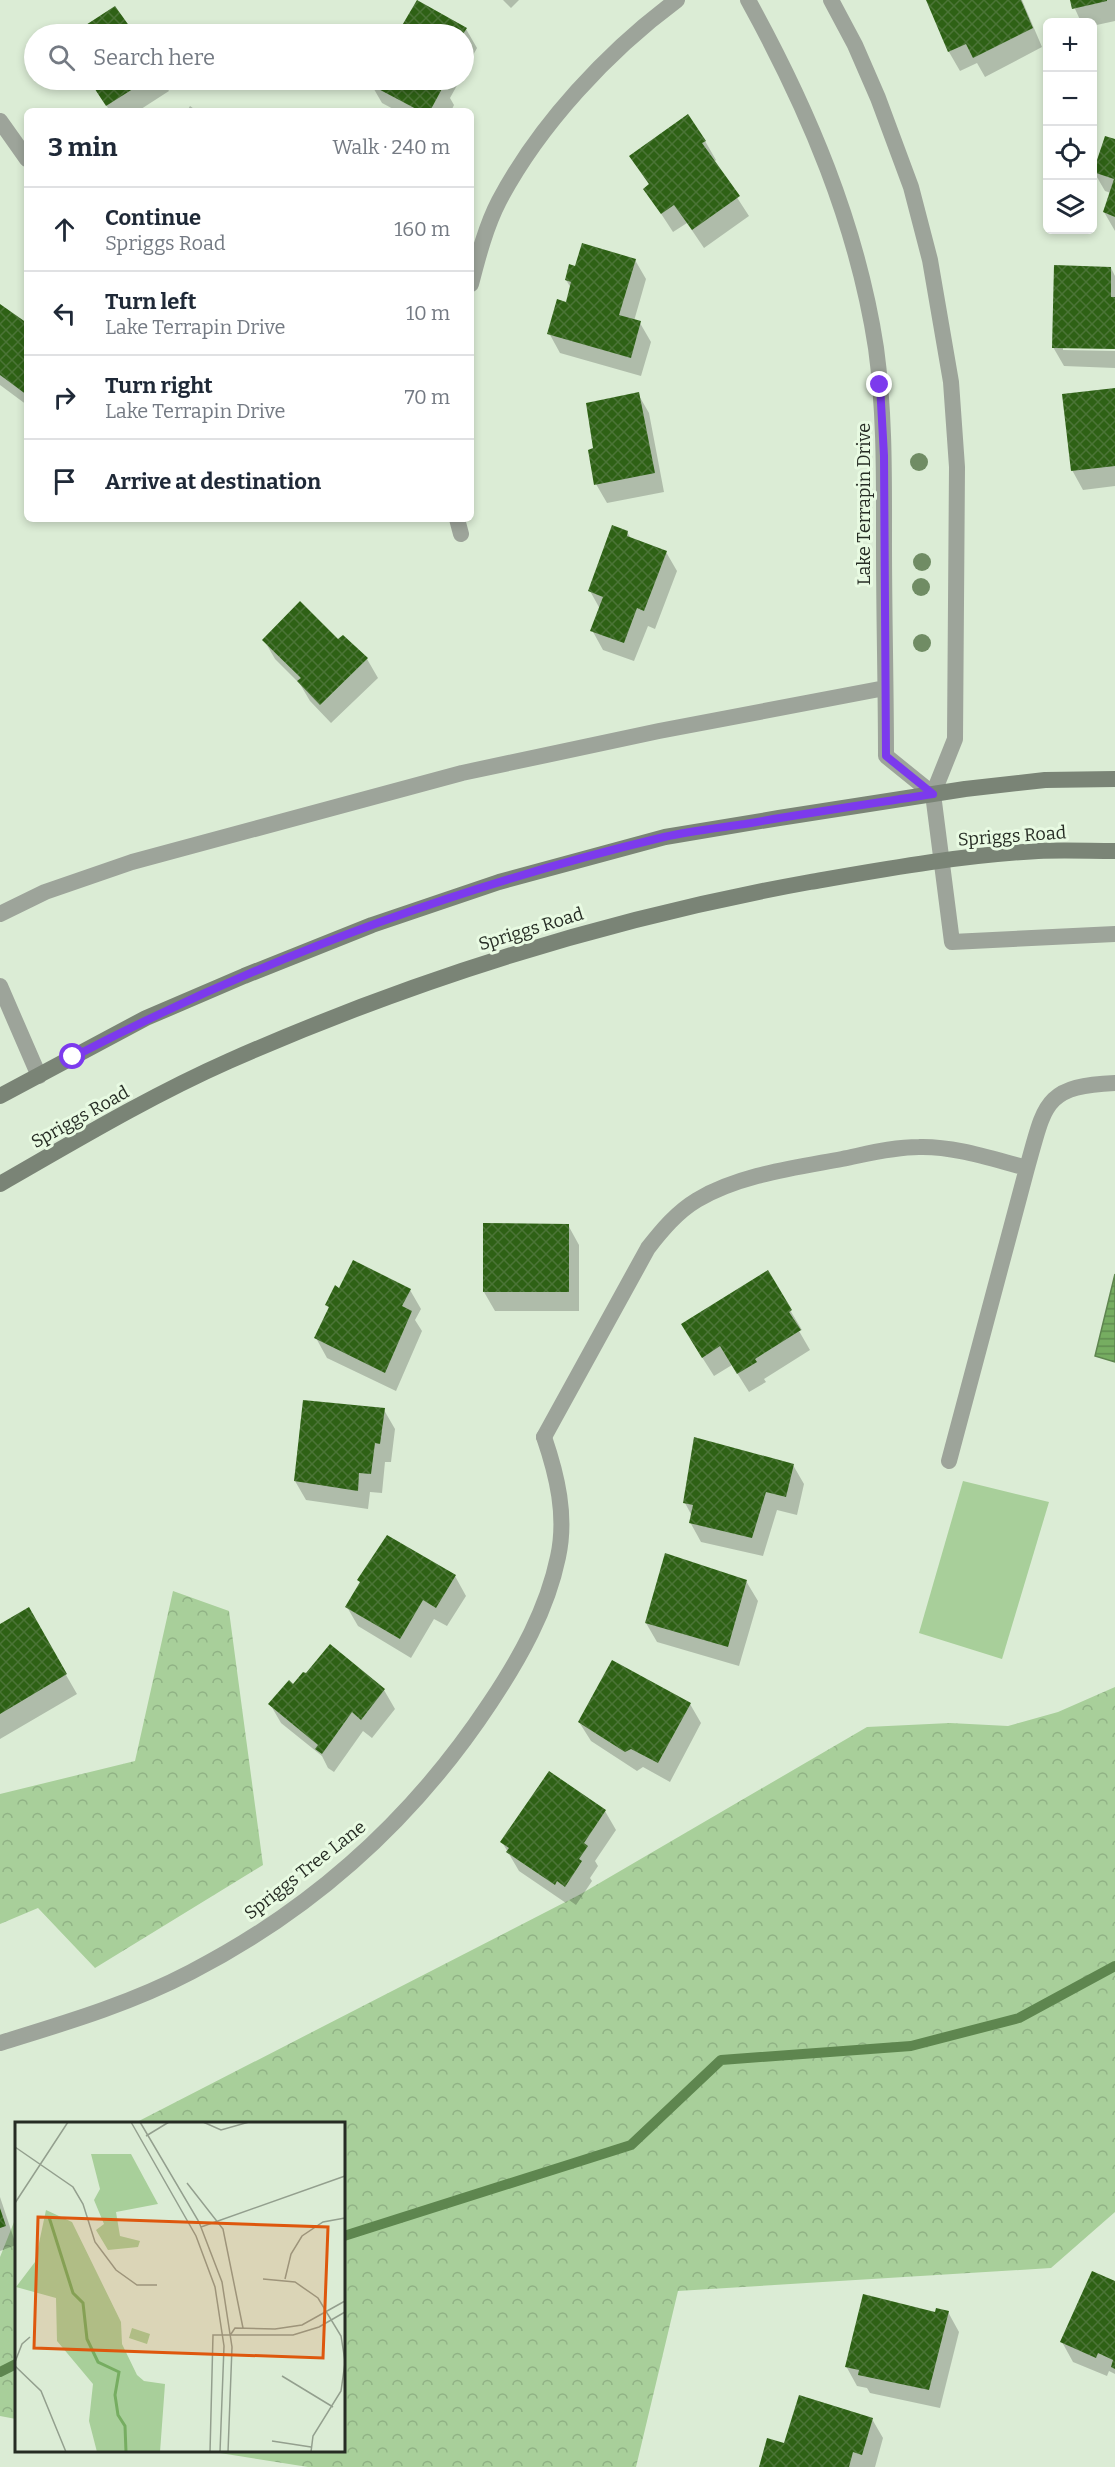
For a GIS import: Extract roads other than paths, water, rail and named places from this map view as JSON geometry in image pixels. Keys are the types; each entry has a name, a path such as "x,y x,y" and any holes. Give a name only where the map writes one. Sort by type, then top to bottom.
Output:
{"main road":[{"path":"0,1096 147,1018 244,976 372,925 499,882 665,837 933,794 1045,780 1115,779"},
{"name":"Spriggs Road","path":"0,1184 111,1121 227,1062 414,987 540,946 631,920 747,893 943,861 1038,851 1115,851"}],"street":[{"path":"474,272 498,202 540,136 601,65 677,0"},
{"name":"Lake Terrapin Drive","path":"748,0 776,51 826,162 837,192 868,306 877,355 884,421 886,756 933,794"},
{"path":"831,0 855,45 903,160 930,260 949,371 957,466 955,739 933,794 952,942 1115,934"},
{"path":"0,121 24,155"},
{"path":"0,914 55,888 132,862 462,773 659,731 885,688"},
{"path":"0,986 39,1076"},
{"path":"949,1461 1039,1125 1053,1099 1060,1093 1076,1087 1115,1083"},
{"name":"Spriggs Tree Lane","path":"0,2043 126,2003 191,1972 253,1936 369,1848 428,1788 468,1735 511,1671 544,1606 559,1555 561,1512 557,1475 544,1437 648,1248 661,1230 697,1200 719,1189 772,1173 892,1149 920,1147 948,1149 1027,1168"}],"waterway":[{"path":"345,2236 631,2145 721,2060 911,2046 1019,2018 1115,1966"},
{"path":"0,2372 15,2364"}]}
